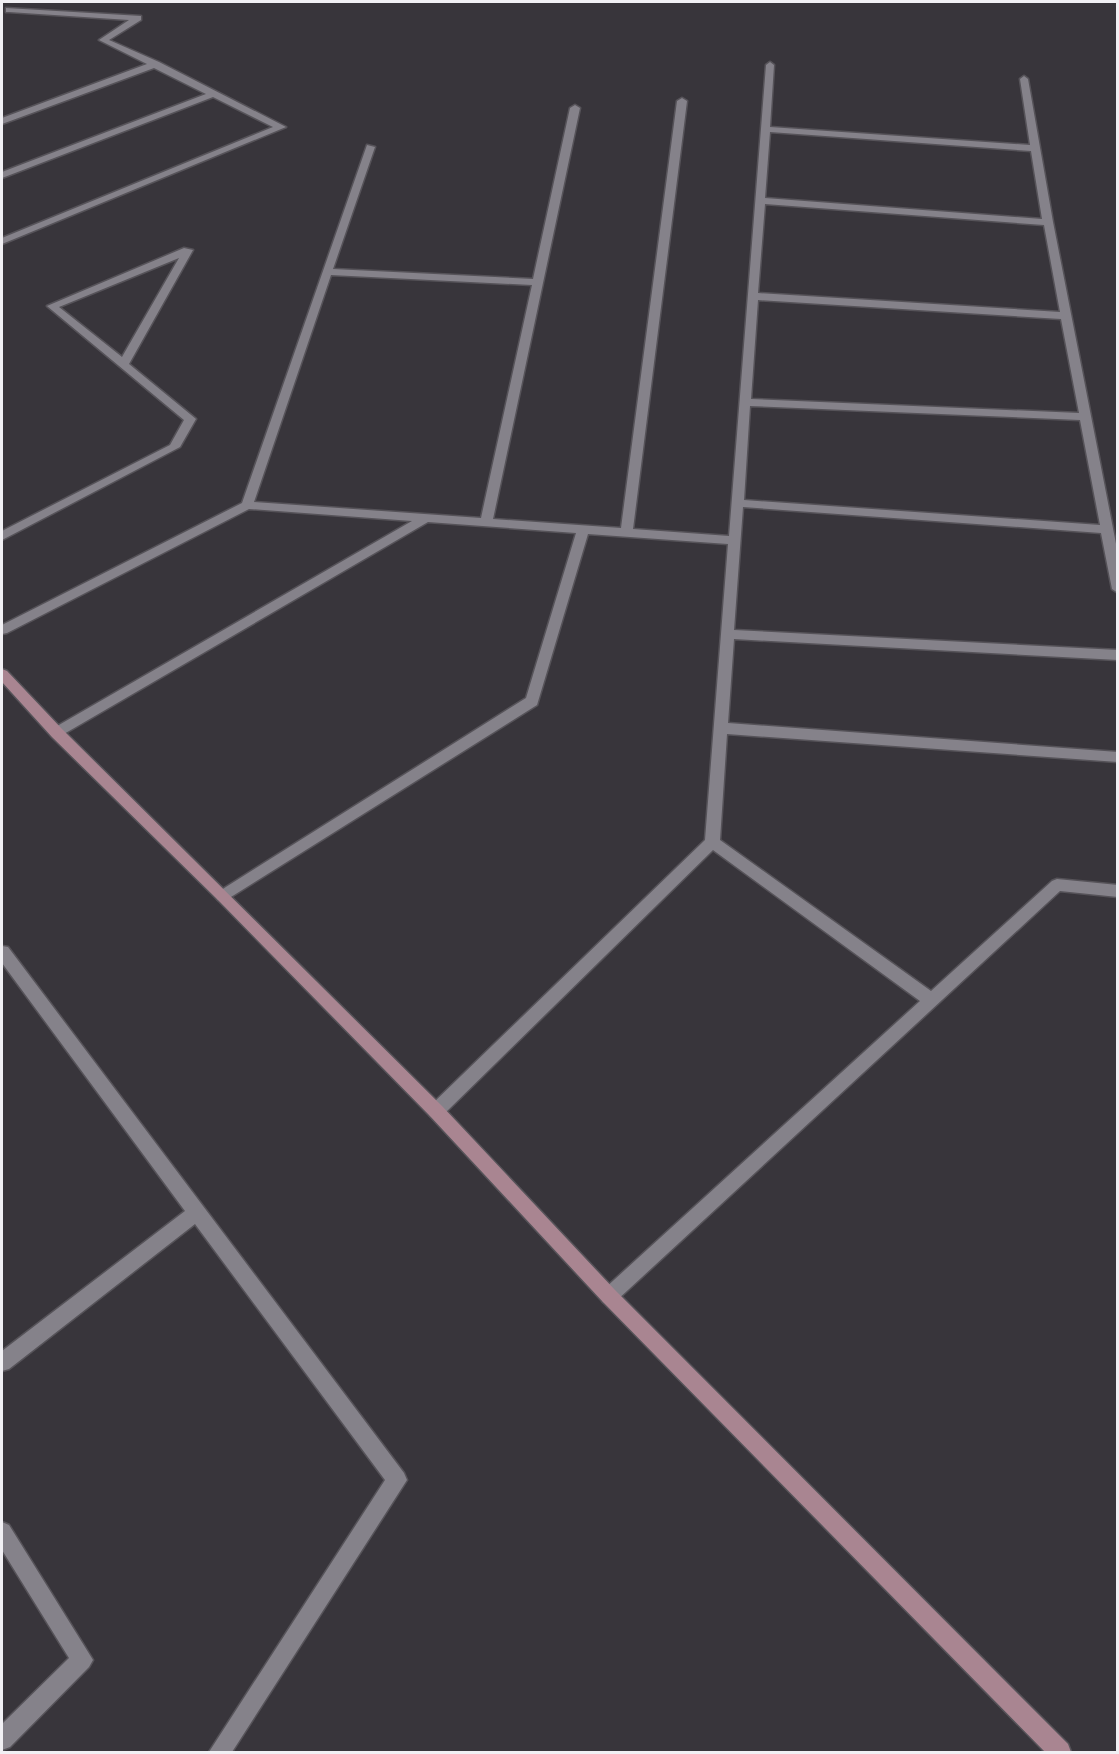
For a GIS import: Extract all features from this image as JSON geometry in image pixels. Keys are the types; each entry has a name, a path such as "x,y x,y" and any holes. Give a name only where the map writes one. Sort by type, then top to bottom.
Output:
{"street":[{"path":"2,241 281,127 103,40 138,18 9,10"},
{"path":"2,121 156,64"},
{"path":"436,1111 712,842 770,65"},
{"path":"1024,78 1065,316 1118,589"},
{"path":"2,175 211,94"},
{"path":"626,533 682,101"},
{"path":"486,523 575,108"},
{"path":"765,129 1035,148"},
{"path":"247,505 370,147"},
{"path":"759,201 1048,222"},
{"path":"2,536 174,447 190,419 52,306 188,250 124,363"},
{"path":"327,272 538,282"},
{"path":"752,296 1065,316"},
{"path":"745,402 1085,417"},
{"path":"737,503 1106,528"},
{"path":"2,630 247,505 734,540"},
{"path":"57,733 426,518"},
{"path":"223,896 532,701 583,530"},
{"path":"727,634 1118,655"},
{"path":"2,674 57,733 223,896 436,1111 609,1296 1060,1752"},
{"path":"720,728 1118,757"},
{"path":"712,842 931,1000"},
{"path":"609,1296 1057,885 1118,891"},
{"path":"2,952 397,1480 220,1752"},
{"path":"2,1362 196,1213"},
{"path":"2,1532 82,1660 2,1739"}]}
